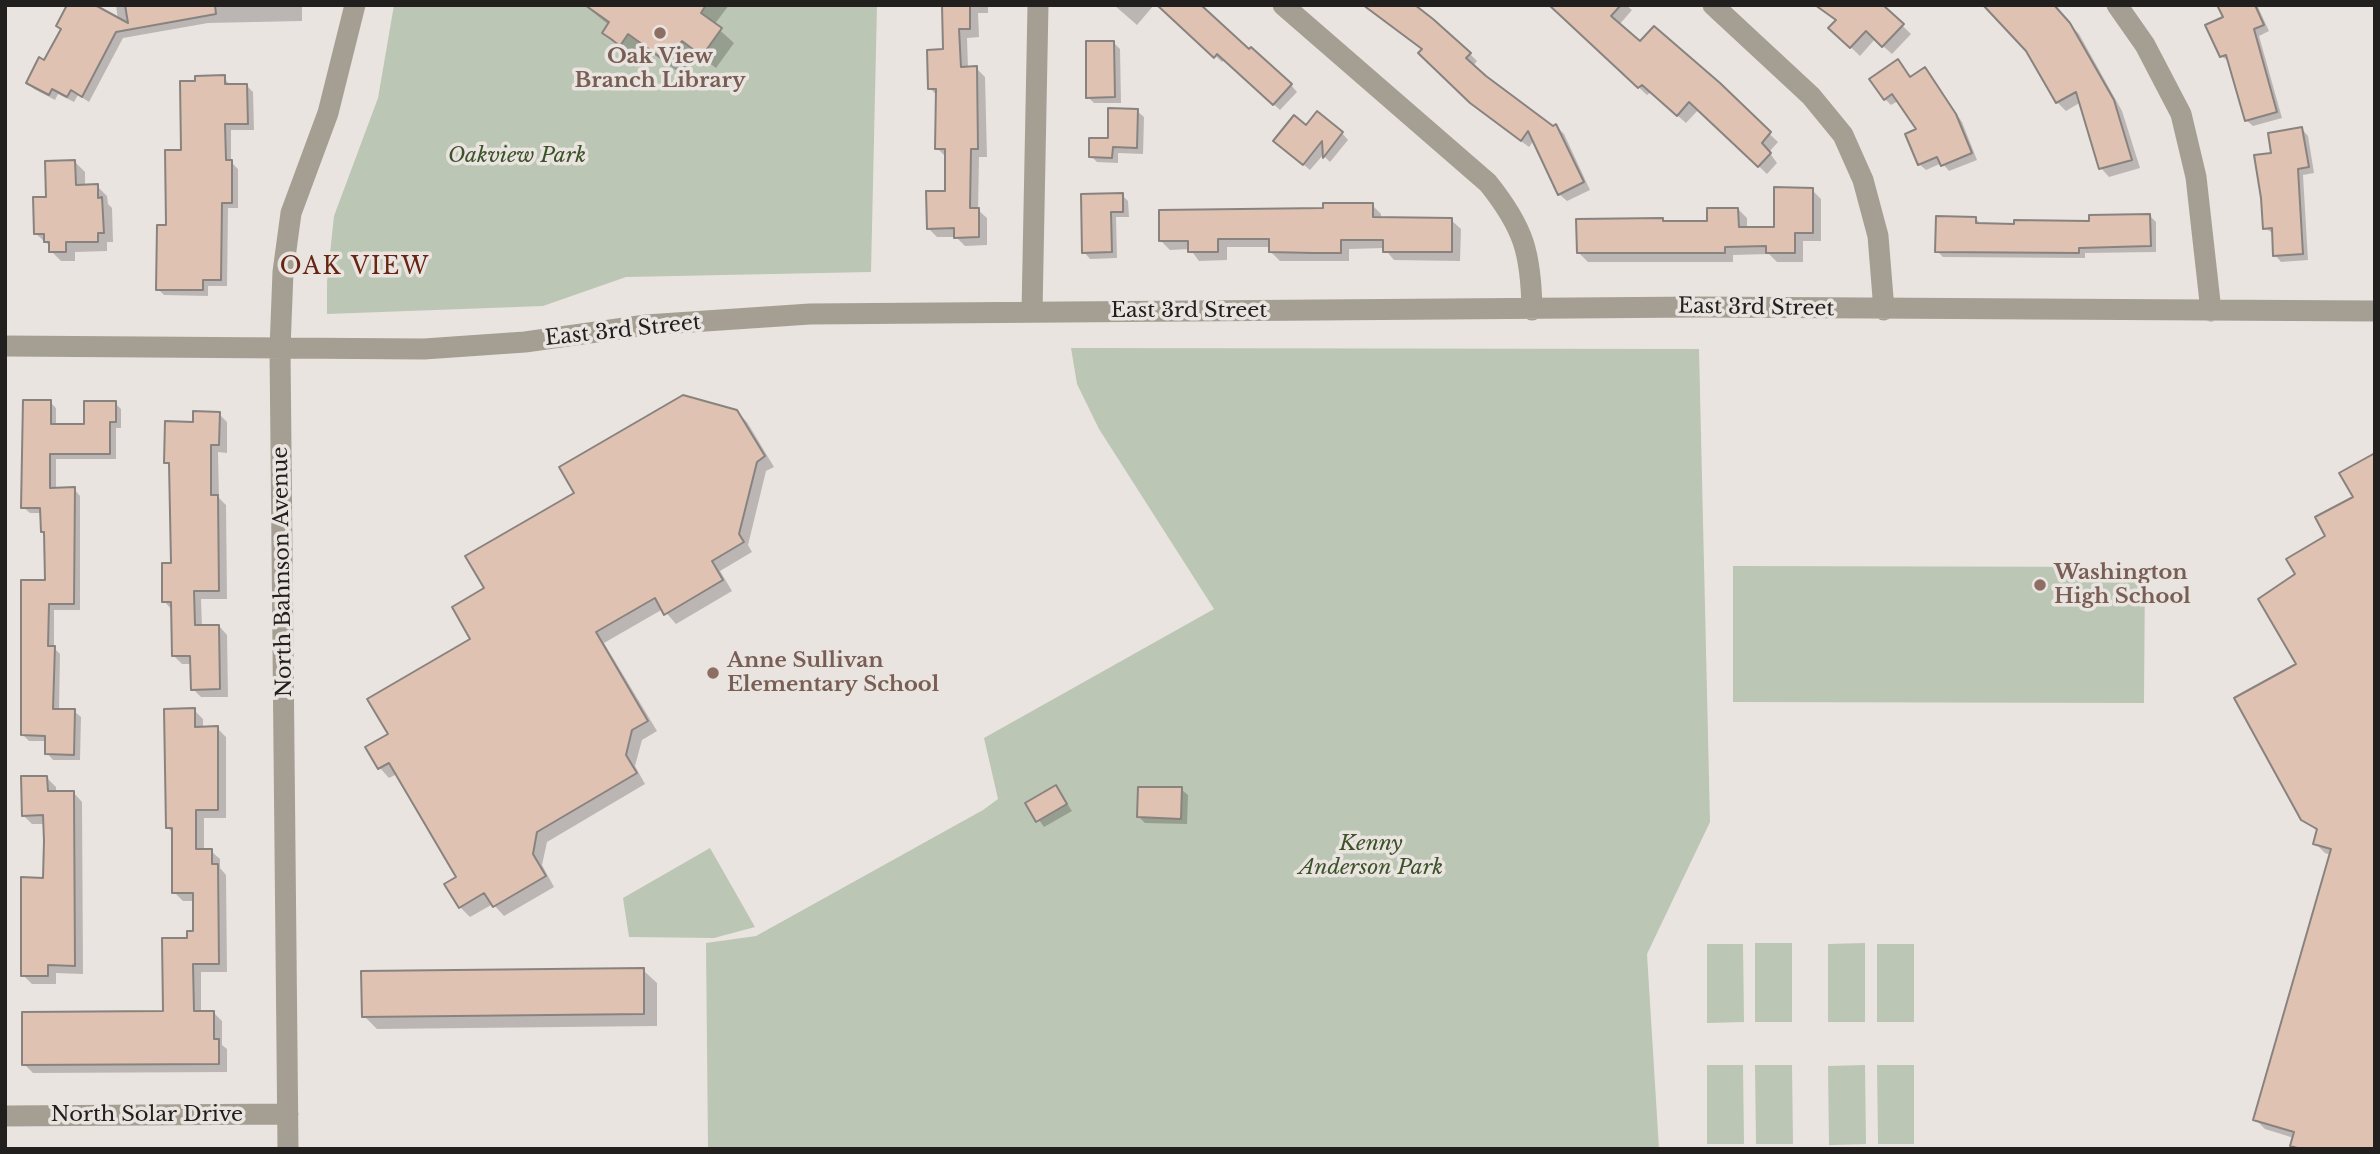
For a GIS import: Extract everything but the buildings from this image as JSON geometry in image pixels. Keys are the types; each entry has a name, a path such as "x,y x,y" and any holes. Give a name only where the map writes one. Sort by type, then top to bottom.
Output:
{"street":[{"name":"North Bahnson Avenue","path":"288,1149 280,349 284,262 291,213 328,113 355,5"},
{"path":"1032,312 1038,5"},
{"path":"1283,5 1488,183 1511,212 1527,253 1532,310"},
{"path":"1713,5 1811,96 1843,135 1863,180 1878,236 1884,310"},
{"path":"2117,5 2145,45 2180,114 2196,177 2211,311"},
{"name":"East 3rd Street","path":"5,346 424,349 494,345 646,326 810,314 1699,307 2375,311"},
{"name":"North Solar Drive","path":"5,1116 289,1114"}],"green space":[{"name":"Oakview Park","path":"394,5 877,5 871,272 626,277 543,306 327,314 327,282 334,216 378,98"},
{"name":"Kenny Anderson Park","path":"1071,348 1699,349 1710,822 1647,954 1659,1149 708,1149 706,943 756,936 983,810 998,799 984,738 1214,609 1099,429 1077,384"},
{"path":"1733,566 2145,567 2144,703 1733,702"},
{"path":"710,848 755,927 714,938 629,937 623,898"},
{"path":"1755,943 1792,943 1792,1022 1755,1022"},
{"path":"1865,943 1865,1022 1828,1022 1828,944"},
{"path":"1707,944 1743,944 1744,1022 1707,1023"},
{"path":"1877,944 1914,944 1914,1022 1877,1022"},
{"path":"1707,1065 1743,1065 1744,1144 1707,1144"},
{"path":"1755,1065 1792,1065 1793,1144 1756,1144"},
{"path":"1865,1065 1866,1144 1829,1145 1828,1066"},
{"path":"1877,1065 1914,1065 1914,1144 1878,1144"}],"place":[{"name":"Oak View Branch Library","path":"660,33"},
{"name":"Washington High School","path":"2040,585"},
{"name":"Anne Sullivan Elementary School","path":"713,673"}],"district":[{"name":"OAK VIEW","path":"355,268"}]}
